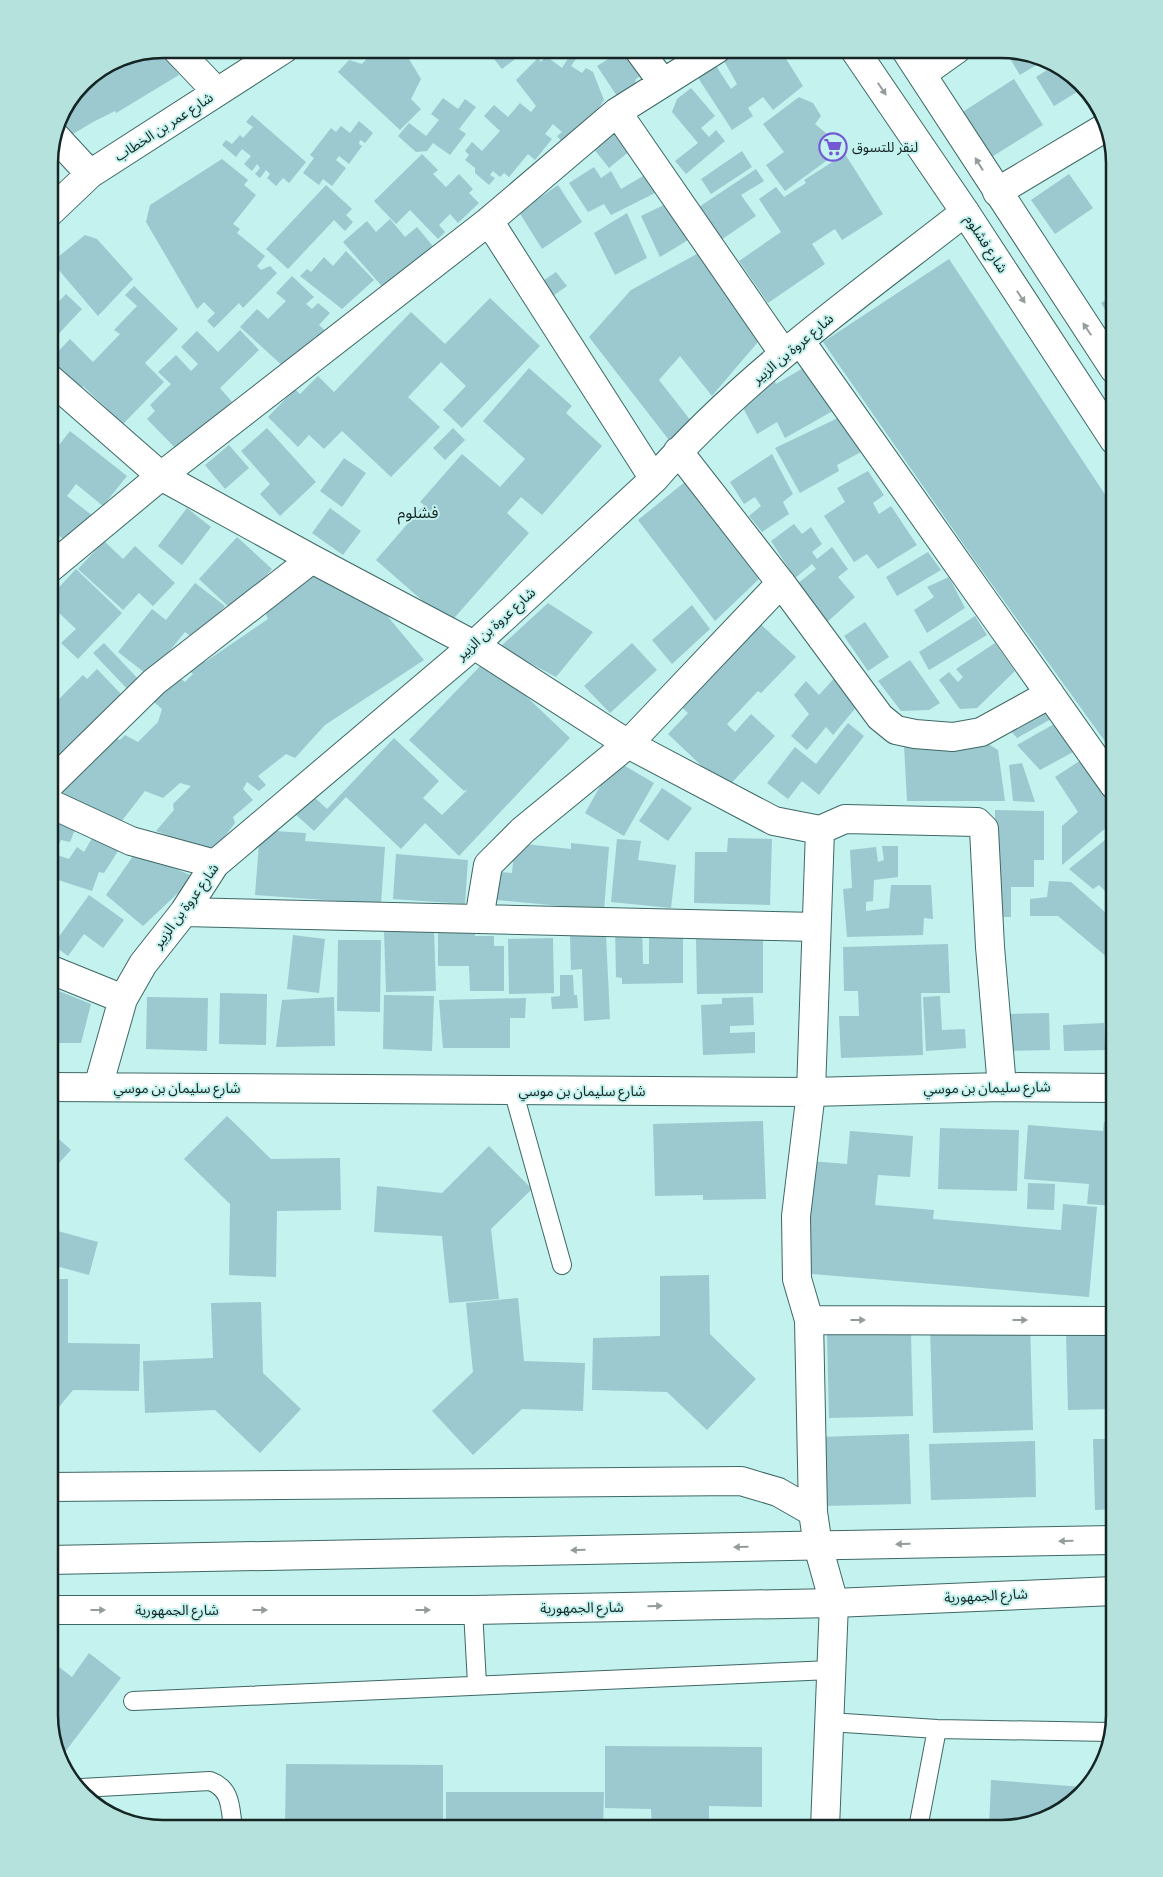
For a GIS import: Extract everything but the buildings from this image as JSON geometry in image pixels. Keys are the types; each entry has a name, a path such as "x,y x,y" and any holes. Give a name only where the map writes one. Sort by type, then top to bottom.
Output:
{"street":[{"path":"185,58 217,92"},
{"name":"شارع عمر بن الخطاب","path":"58,204 90,174 270,58"},
{"path":"645,58 663,83"},
{"path":"58,562 162,476 489,221 616,112 703,58"},
{"name":"شارع فشلوم","path":"860,58 965,212 1106,428"},
{"path":"911,58 1106,357"},
{"path":"922,74 944,58"},
{"path":"616,112 1050,694 1106,774"},
{"path":"997,192 1101,130"},
{"path":"60,141 90,174"},
{"name":"شارع عروة بن الزبير","path":"98,1087 123,999 143,964 184,912 216,864 474,644 654,479 678,451 792,348 965,212"},
{"path":"489,221 654,479"},
{"path":"58,386 162,476 312,559 474,644 628,744 774,821 820,830 846,819 977,822 984,829 990,947 1002,1087"},
{"path":"678,451 781,582 880,717 896,730 915,734 953,737 982,732 1050,694"},
{"path":"58,776 154,682 312,559"},
{"path":"479,919 488,865 523,830 628,744 781,582"},
{"path":"58,807 131,841 216,864"},
{"path":"820,830 811,1092 796,1216 797,1279 809,1320 812,1512 818,1546 834,1603 825,1820"},
{"path":"184,912 816,927"},
{"path":"58,973 123,999"},
{"name":"شارع سليمان بن موسي","path":"58,1087 811,1092 1002,1087 1106,1088"},
{"path":"809,1320 1106,1320"},
{"path":"58,1487 741,1481 778,1492 812,1512"},
{"path":"58,1560 1106,1540"},
{"name":"شارع الجمهورية","path":"58,1610 473,1610 834,1603 1106,1591"}],"lane":[{"path":"513,1090 562,1265"},
{"path":"473,1610 477,1684"},
{"path":"134,1701 477,1684 831,1670"},
{"path":"828,1722 937,1729 1104,1732"},
{"path":"920,1820 937,1729"},
{"path":"88,1788 210,1781 220,1785 228,1793 232,1819"}],"place":[{"name":"لنقر للتسوق","path":"833,147"}],"district":[{"name":"فشلوم","path":"418,512"}]}
